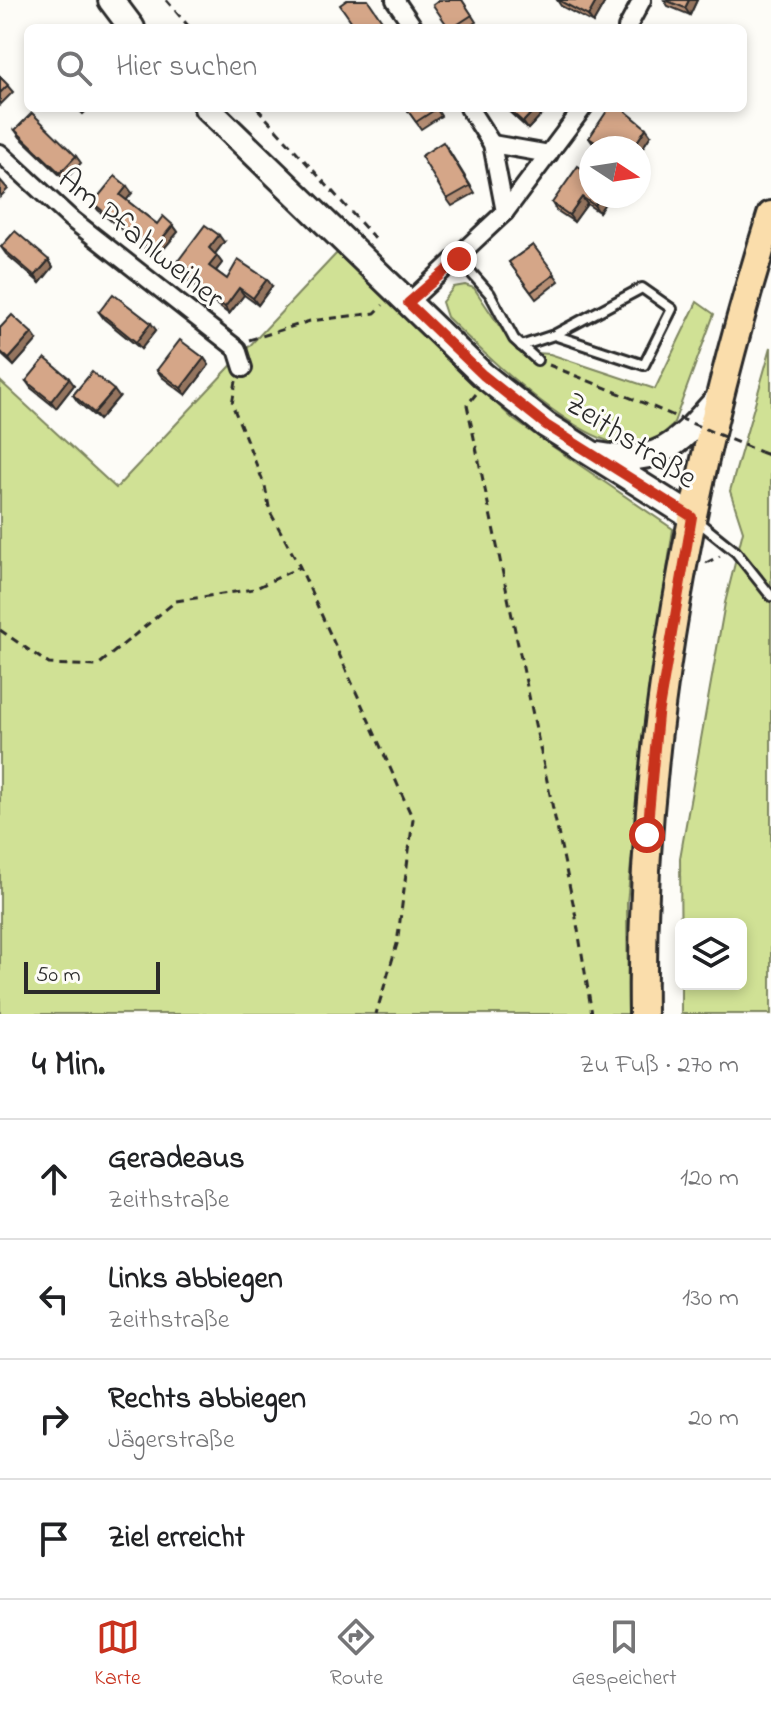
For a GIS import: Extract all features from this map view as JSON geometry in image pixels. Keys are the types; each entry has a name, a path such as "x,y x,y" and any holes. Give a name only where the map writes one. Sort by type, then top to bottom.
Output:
{"main road":[{"path":"692,517 720,397 771,215"},
{"name":"Zeithstraße","path":"643,1014 644,902 652,776 678,583 692,517"}],"street":[{"path":"111,0 129,24"},
{"path":"395,0 411,24"},
{"path":"629,24 642,0"},
{"name":"Zeithstraße","path":"211,112 488,378 588,453 692,517"},
{"path":"472,112 492,144 505,212"},
{"path":"402,298 459,259 505,212 580,112"},
{"path":"492,144 549,154"},
{"name":"Am Pfahlweiher","path":"0,153 70,218 174,303 237,349 243,368"},
{"path":"588,453 621,460 655,455 680,440 720,397"}],"lane":[{"path":"459,259 486,287 509,332 537,360"},
{"path":"521,346 554,335 642,288 672,309 644,365 554,335"},
{"path":"692,517 736,552 771,596"}],"path":[{"path":"166,0 187,24"},
{"path":"261,112 380,244"},
{"path":"237,349 252,338 280,329 375,313 402,298"},
{"path":"537,360 771,456"},
{"path":"243,368 236,382 232,404 265,486 270,512 300,567 413,819 397,944 376,1014"},
{"path":"488,378 467,405 575,912 592,1014"},
{"path":"702,570 714,558 736,552"},
{"path":"0,630 49,664 97,666 176,601 210,599 254,589 300,567"}],"green space":[{"path":"337,253 514,420 673,529 647,706 627,903 628,1014 0,1014 0,381 116,488"},
{"path":"465,285 474,288 510,342 523,352 550,354 655,389 697,302 714,314 673,425 651,441 636,446 614,443 562,416 509,375 447,317 442,302 454,287"},
{"path":"771,347 771,1014 681,1014 681,990 747,990 747,918 680,918 680,858 725,603 743,531 730,491"}],"building":[{"path":"347,0 368,0 384,24 353,24 340,5"},
{"path":"440,0 462,0 472,15 458,24 446,24 433,5"},
{"path":"558,0 597,0 588,16"},
{"path":"665,0 689,0 685,8"},
{"path":"0,77 8,85 0,93"},
{"path":"409,112 431,112 416,122"},
{"path":"512,112 532,112 523,122"},
{"path":"606,112 627,112 646,128 641,136 590,136"},
{"path":"32,113 76,156 60,173 15,130"},
{"path":"443,142 470,186 447,199 421,156"},
{"path":"579,167 579,201 569,215 552,203"},
{"path":"115,176 127,186 120,195 157,224 163,216 173,225 152,251 93,203"},
{"path":"205,225 219,235 209,248 217,256 209,266 227,279 238,260 267,279 253,298 239,288 225,307 186,278 191,270 178,261"},
{"path":"15,231 49,260 35,276 1,247"},
{"path":"533,245 555,274 531,292 509,262"},
{"path":"113,294 151,323 136,342 99,312"},
{"path":"12,315 32,333 9,359 0,351 0,328"},
{"path":"180,340 204,358 181,388 157,370"},
{"path":"45,358 69,378 51,401 26,381"},
{"path":"92,372 114,390 94,413 73,395"}],"route":[{"path":"459,259 408,303 483,375 546,425 692,517 678,583 658,715 647,835"}]}
